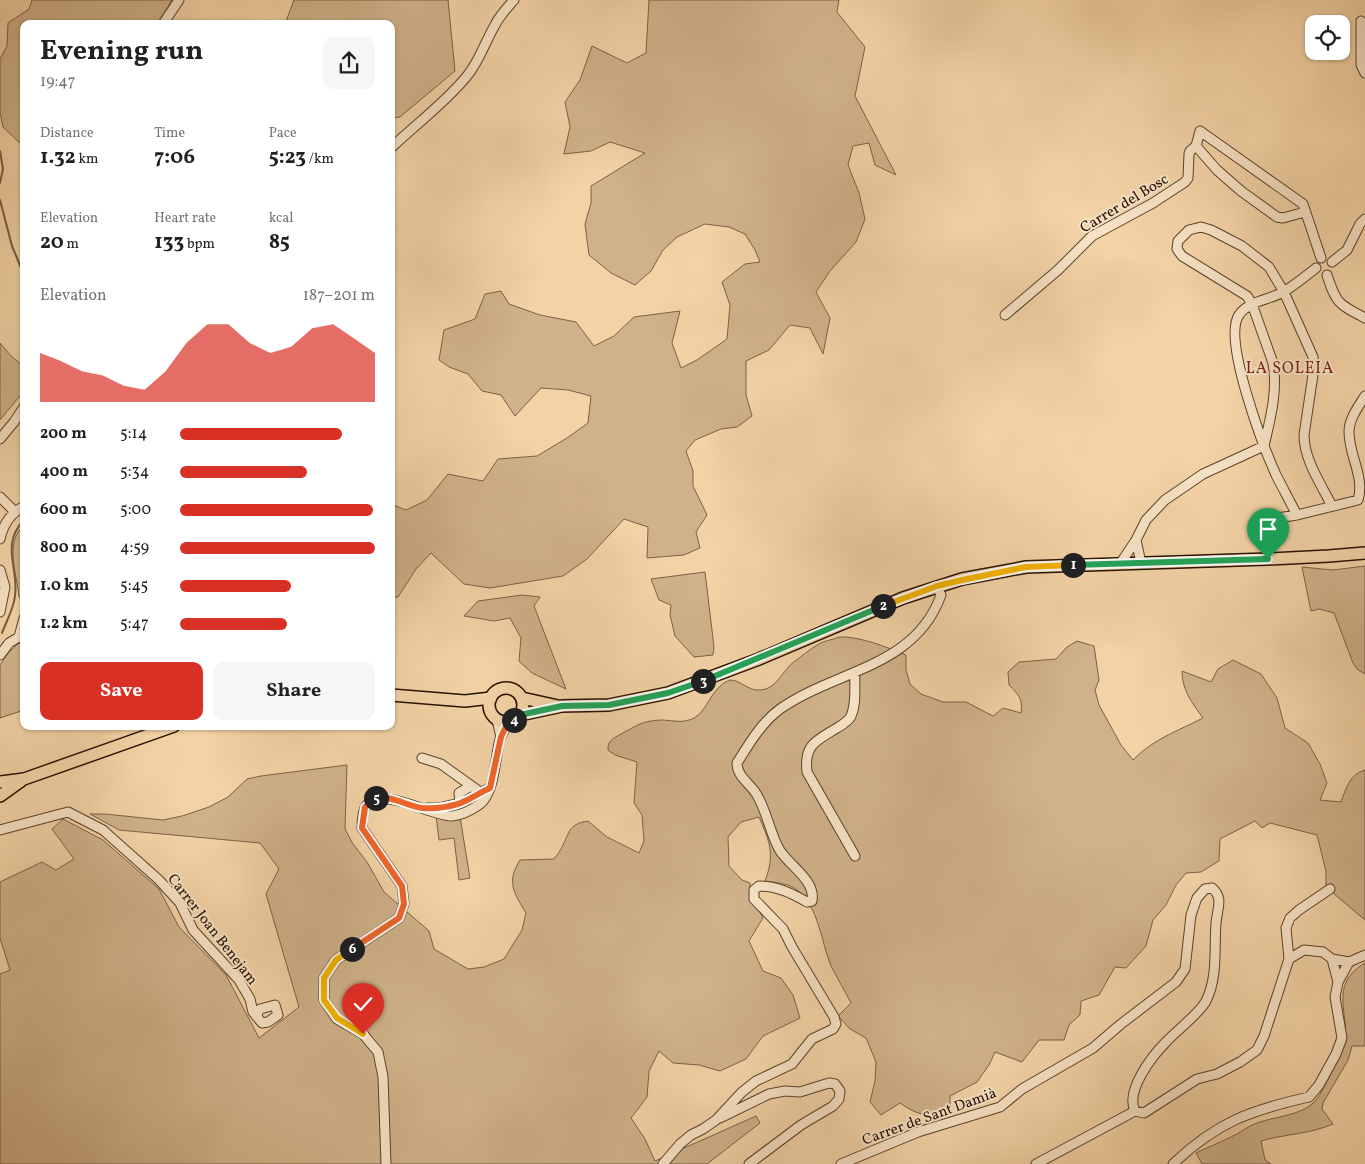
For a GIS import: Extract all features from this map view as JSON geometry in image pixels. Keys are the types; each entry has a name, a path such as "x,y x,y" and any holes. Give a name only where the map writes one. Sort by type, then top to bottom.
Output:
{"main road":[{"path":"520,715 562,706 609,705 668,693 712,678 903,598 937,586 1026,567 1141,564 1365,553"},
{"path":"395,695 465,702 491,698 498,690 507,688 516,691 522,698 523,707 516,719 499,718 465,702"},
{"path":"491,698 499,718"},
{"path":"522,698 562,706"},
{"path":"0,782 24,779 163,730"},
{"path":"0,796 24,779"}],"street":[{"path":"166,20 179,0"},
{"path":"395,144 442,103 467,75 481,56 503,12 514,0"},
{"path":"1361,21 1360,65 1365,73"},
{"name":"Carrer del Bosc","path":"1005,315 1058,270 1092,236 1146,207 1184,182 1188,178 1189,154 1196,146 1200,131 1303,204 1305,212"},
{"path":"1196,146 1217,170 1241,191 1277,217 1283,218 1305,212 1321,258"},
{"path":"1332,262 1347,250 1360,224 1365,219"},
{"path":"1264,446 1273,409 1275,373 1273,363 1252,304 1247,296 1182,256 1177,249 1178,241 1189,230 1201,227 1211,230 1242,246 1269,267 1284,292 1313,357 1314,368 1304,446 1332,506"},
{"path":"1327,257 1332,262 1333,270 1327,274 1320,274 1316,268 1316,262 1321,258 1327,257"},
{"path":"1298,515 1276,475 1264,446 1238,365 1235,336 1236,319 1240,313 1252,304 1284,292 1316,268"},
{"path":"1327,274 1333,294 1340,304 1365,318"},
{"path":"1271,519 1298,515 1358,500 1362,492 1362,479 1350,444 1348,430 1354,412 1365,396"},
{"path":"0,439 20,413"},
{"path":"1120,564 1136,540 1146,520 1165,500 1203,474 1264,446"},
{"path":"0,497 14,511"},
{"path":"0,539 2,531 14,511 20,508"},
{"path":"1136,540 1141,564"},
{"path":"0,570 5,587 1,597 0,612"},
{"path":"716,1120 742,1092 756,1081 792,1064 812,1039 833,1029 836,1024 834,1017 792,948 783,929 754,899 754,890 759,886 770,886 789,892 807,902 812,901 813,896 807,882 780,850 756,793 742,777 737,768 737,763 767,719 781,708 810,691 855,673 896,652 921,631 936,611 941,595 937,586"},
{"path":"0,655 9,643 20,637"},
{"path":"855,673 855,704 851,718 844,725 819,739 809,749 806,760 807,772 855,856"},
{"path":"386,1164 383,1077 378,1052 363,1034 337,1018 324,1000 324,978 336,960 399,918 404,904 402,886 362,828 365,807 370,801 378,797 421,808 438,815 454,816 481,803 488,795 501,737 499,718"},
{"path":"422,758 441,764 480,792"},
{"path":"460,804 459,793 471,786"},
{"path":"421,808 438,808 460,804 490,788"},
{"path":"480,792 481,803"},
{"name":"Carrer Joan Benejam","path":"0,830 68,812 104,830 159,880 180,903 193,930 240,980 256,1016"},
{"name":"Carrer de Sant Damià","path":"841,1164 918,1132 1000,1107 1022,1088 1093,1048 1176,982 1184,969 1192,915 1197,898 1205,890 1212,888 1218,892 1219,901 1214,976 1211,990 1205,1004 1164,1043 1146,1068 1136,1084 1132,1105 1135,1111"},
{"path":"1036,1164 1135,1111 1144,1113 1197,1079 1217,1074 1240,1062 1257,1050 1264,1036 1289,959 1286,928 1290,918 1330,889"},
{"path":"1289,959 1304,950 1323,952 1332,959 1349,962 1365,955"},
{"path":"1332,959 1338,982"},
{"path":"1173,1164 1216,1129 1246,1114 1309,1097 1319,1085 1328,1069 1342,1038 1335,997 1338,982 1349,962"},
{"path":"663,1164 685,1140 716,1120 769,1094 785,1091 800,1092 830,1083 835,1084 840,1092 839,1099 832,1106 801,1125 749,1164"}],"shaded area":[{"path":"32,0 172,0 160,20 20,20 20,143 3,127 0,112 0,59 7,46 8,23 29,9"},
{"path":"294,0 448,0 455,71 400,117 395,118 395,20 286,20"},
{"path":"649,0 839,0 837,12 865,47 855,96 896,175 875,165 869,143 853,146 848,165 859,193 865,219 856,242 830,271 816,292 830,318 823,354 810,328 790,325 769,350 746,361 746,395 752,416 737,427 721,429 695,440 686,451 693,471 693,486 707,515 696,532 700,548 684,555 647,558 648,527 624,519 587,559 563,576 490,588 464,584 431,553 416,569 398,597 395,597 395,506 406,510 427,500 448,474 483,481 498,459 537,456 588,423 591,396 568,390 541,388 515,416 501,395 482,391 468,374 449,367 439,360 444,330 475,319 485,294 501,291 509,304 540,315 576,322 594,346 614,336 634,317 680,311 672,343 681,368 697,360 727,339 730,305 722,282 745,264 760,262 745,234 729,227 705,224 677,237 663,250 651,271 635,285 611,273 589,255 585,224 591,203 591,186 645,153 610,142 591,151 564,154 570,127 565,102 580,80 592,46 627,63 646,53"},
{"path":"0,343 20,364 20,396 0,420"},
{"path":"20,530 20,597 13,559 14,541"},
{"path":"1365,566 1365,674 1357,669 1353,663 1334,613 1319,609 1311,611 1302,567 1333,570"},
{"path":"705,572 714,647 713,655 694,657 675,636 670,615 671,605 659,600 651,579"},
{"path":"522,595 540,597 534,606 566,689 532,673 519,661 521,638 510,618 494,621 464,616 478,601"},
{"path":"839,637 864,640 906,655 906,670 910,684 921,694 943,702 966,702 993,716 1003,708 1021,713 1021,701 1009,685 1008,672 1019,662 1056,659 1067,647 1077,641 1094,646 1099,680 1095,690 1099,705 1121,745 1133,760 1157,741 1203,718 1186,690 1182,671 1211,682 1218,669 1233,660 1261,674 1277,698 1285,728 1308,743 1320,764 1327,783 1320,800 1341,802 1352,778 1365,770 1365,920 1326,887 1326,871 1317,835 1270,823 1262,828 1255,821 1220,839 1219,861 1201,872 1186,873 1176,885 1166,905 1153,920 1146,946 1126,968 1115,967 1099,995 1081,1001 1080,1015 1069,1025 1064,1040 1039,1040 1022,1062 995,1052 989,1065 977,1082 950,1096 950,1106 936,1113 919,1113 900,1103 881,1115 870,1102 875,1081 876,1062 866,1038 850,1029 838,1016 851,1003 832,968 812,910 806,899 798,891 788,885 765,881 770,864 770,849 759,817 741,822 728,837 729,866 742,880 750,883 750,894 763,918 749,941 763,971 781,978 793,995 800,1018 763,1036 746,1059 720,1071 699,1065 673,1063 659,1051 649,1071 647,1097 631,1118 645,1139 655,1161 756,1116 760,1123 707,1164 0,1164 0,974 10,970 0,938 0,882 42,862 56,870 74,859 52,829 63,819 103,840 159,889 179,927 226,975 259,1038 299,1007 266,894 279,869 260,843 119,830 90,814 163,820 209,807 228,797 247,779 347,765 345,829 384,892 429,931 434,949 468,969 484,967 504,959 522,930 526,913 513,887 513,875 520,860 554,859 571,829 577,824 588,821 607,837 639,853 644,841 642,815 634,803 637,762 615,755 608,750 612,740 644,722 661,720 682,721 695,717 705,707 717,689 730,680 755,690 770,687 790,665 811,649 822,642"},
{"path":"20,644 20,711 0,718 0,665 9,652"},
{"path":"436,816 460,817 470,878 459,880 454,838 439,840"},
{"path":"1365,963 1365,1046 1352,1046 1348,1060 1323,1103 1322,1109 1333,1124 1315,1130 1261,1141 1265,1160 1271,1164 1202,1164 1196,1153 1254,1124 1304,1109 1317,1099 1344,1045 1345,1022 1343,1001 1347,981 1353,972"}],"waterway":[{"path":"0,151 3,169 0,183"},
{"path":"0,200 12,246 20,265"},
{"path":"2,633 12,610 15,596 16,585 12,547 13,538 20,525"}],"district":[{"name":"LA SOLEIA","path":"1290,367"}],"route":[{"path":"363,1034 337,1018 324,1000 324,978 336,960 399,918 404,904 402,886 362,828 362,815 365,807 370,801 378,797 421,808 438,808 460,804 490,788 501,737 508,722 513,721 520,715 562,706 609,705 668,693 759,659 903,598 937,586 962,580 1026,567 1268,559"}]}
